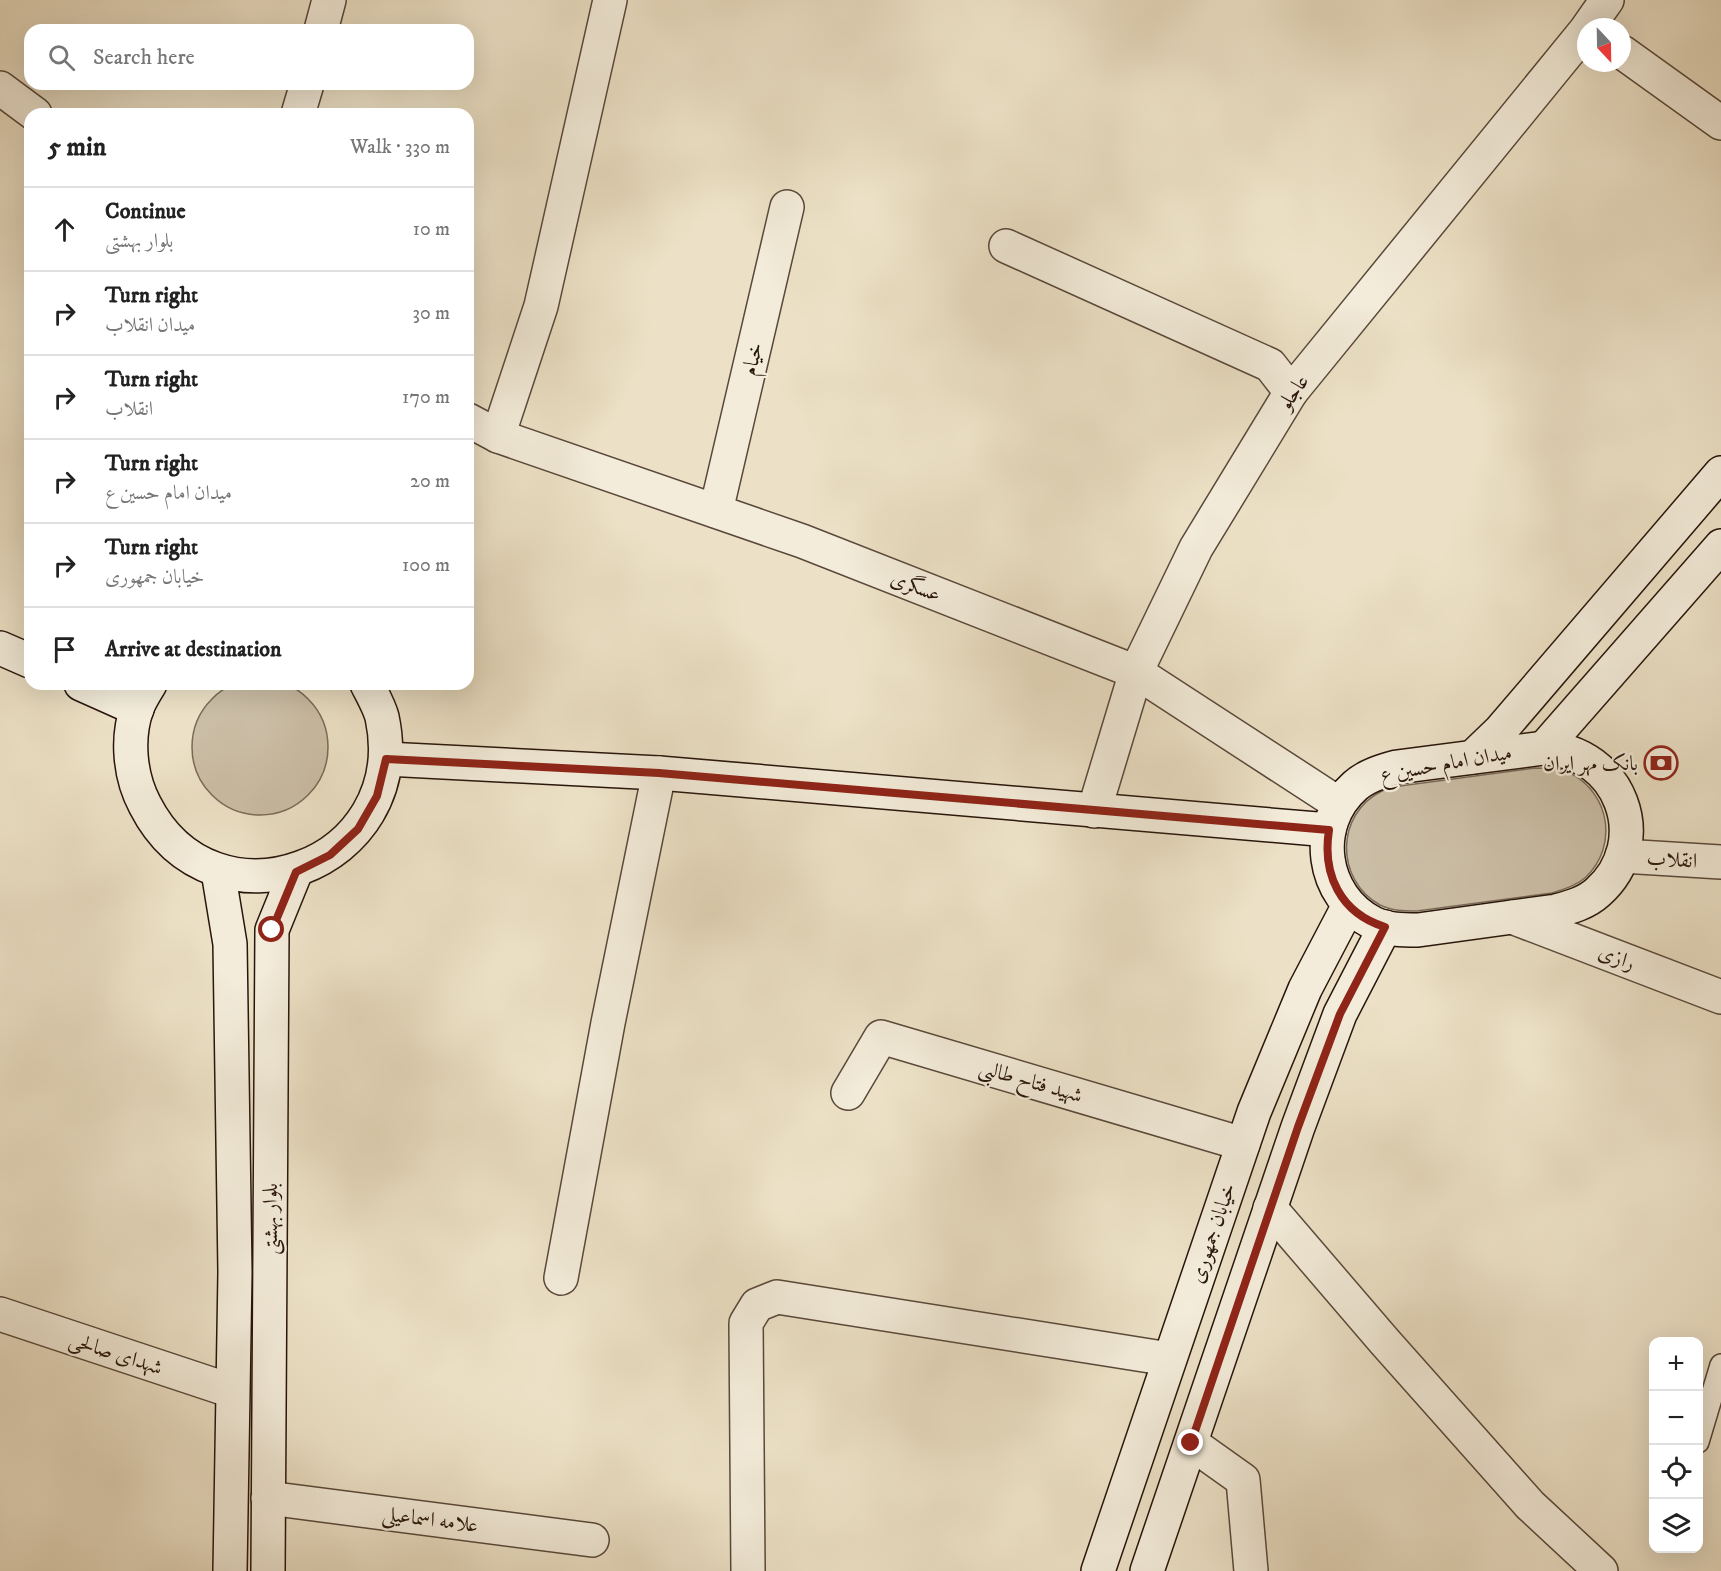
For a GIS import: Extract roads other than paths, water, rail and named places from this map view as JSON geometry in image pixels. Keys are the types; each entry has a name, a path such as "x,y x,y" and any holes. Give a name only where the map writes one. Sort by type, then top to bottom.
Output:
{"street":[{"path":"323,24 330,0"},
{"path":"498,436 541,306 610,0"},
{"name":"عاجلو","path":"1594,18 1607,0"},
{"name":"عاجلو","path":"1094,811 1136,672 1196,548 1291,392 1577,40"},
{"path":"1631,58 1721,123"},
{"path":"0,88 27,108"},
{"path":"300,108 305,90"},
{"name":"خیام","path":"716,511 787,207"},
{"path":"1006,246 1270,365 1291,392"},
{"name":"عسگری","path":"474,423 498,436 802,541 1136,672 1334,817"},
{"path":"1473,757 1500,731 1721,472"},
{"path":"1544,748 1721,546"},
{"path":"0,648 24,658"},
{"path":"112,690 143,696 130,748 136,788 154,824 182,852 218,871 257,877 296,872 330,855 358,829 377,796 386,759 382,716 370,690"},
{"name":"میدان امام حسین ع","path":"1544,748 1579,756 1599,768 1614,786 1623,807 1627,831 1622,856 1613,875 1597,893 1577,905 1556,911 1418,930 1396,930 1374,923 1349,905 1339,893 1329,871 1326,848 1334,817 1355,785 1375,773 1396,767 1544,748"},
{"path":"386,759 659,773 1094,811 1334,817"},
{"path":"561,1278 608,1023 659,773"},
{"name":"انقلاب","path":"1622,856 1721,862"},
{"name":"بلوار بهشتی","path":"218,871 230,944 235,1272 230,1571"},
{"name":"بلوار بهشتی","path":"268,1571 272,930 296,872"},
{"name":"خیابان جمهوری","path":"1098,1571 1254,1112 1305,989 1349,905"},
{"name":"رازی","path":"1512,917 1721,997"},
{"path":"1147,1571 1298,1127 1340,1014 1385,927"},
{"name":"شهید فتاح طالبی","path":"849,1093 881,1037 1243,1144"},
{"path":"1270,1208 1530,1505 1601,1571"},
{"path":"748,1571 746,1323 758,1305 777,1297 1169,1359"},
{"name":"شهدای صالحی","path":"0,1314 232,1391"},
{"path":"1191,1443 1243,1480 1251,1571"},
{"name":"علامه اسماعیلی","path":"268,1498 592,1540"}],"lane":[{"path":"1703,1426 1721,1365"}],"place":[{"name":"بانک مهر ایران","path":"1661,763"}]}
